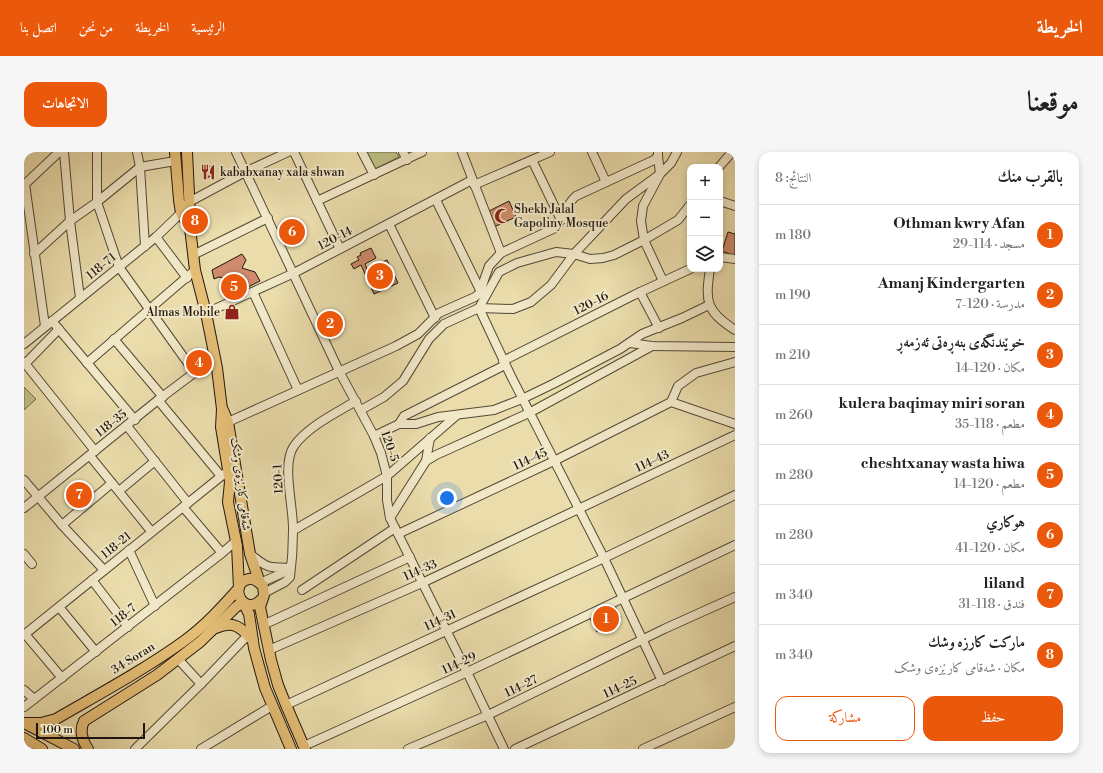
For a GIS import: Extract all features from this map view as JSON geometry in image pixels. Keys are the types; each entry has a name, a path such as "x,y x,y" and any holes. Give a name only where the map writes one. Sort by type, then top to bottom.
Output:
{"main road":[{"name":"شەقامی کارێزەی وشک","path":"187,152 190,228 193,255 214,358 222,408 221,427 230,482 250,554 260,583"},
{"name":"شەقامی کارێزەی وشک","path":"175,157 178,200 181,213 190,228"},
{"name":"شەقامی کارێزەی وشک","path":"222,408 228,422 234,492 228,502 236,541 239,588"},
{"path":"291,749 265,688 251,638 249,614 239,596 239,588 244,581 252,579 263,586 263,596 260,607 269,650 278,684 305,748"},
{"name":"34 Soran","path":"25,723 41,723 56,719 154,661 185,640 216,614 239,588"},
{"path":"243,602 251,605 255,604 263,596"},
{"path":"88,749 81,735 81,726 84,721 156,675 178,659 200,642 243,602"},
{"path":"214,628 225,624 234,625 251,638"},
{"path":"94,697 103,708"},
{"path":"25,723 74,749"},
{"path":"24,738 42,749"}],"street":[{"path":"46,326 24,184 59,152"},
{"path":"64,152 70,221 80,298"},
{"path":"97,152 97,202 118,267 195,373"},
{"path":"138,152 145,246"},
{"name":"120-5","path":"236,152 339,371 374,436 381,453 387,476 387,500 390,518 447,630 504,749"},
{"path":"189,202 288,152"},
{"path":"294,152 340,249"},
{"path":"362,152 374,175"},
{"path":"403,152 407,160"},
{"path":"317,201 422,152"},
{"path":"462,152 501,253"},
{"name":"120-14","path":"206,313 294,273 436,200 473,183 550,152"},
{"path":"592,152 606,182"},
{"path":"361,410 384,397 403,380 429,339 444,324 479,308 513,308 531,302 550,284 574,254 626,199 660,174 671,163 677,152"},
{"path":"722,164 732,152"},
{"path":"228,422 396,346 418,334 439,313 478,295 489,266 501,253 555,228 572,199 654,160 658,154"},
{"path":"658,154 660,174 643,206 641,221 644,240 663,281"},
{"path":"34,254 70,221 97,202 140,167 175,157"},
{"path":"532,160 561,220"},
{"path":"436,200 478,295"},
{"name":"118-71","path":"24,344 156,237 181,213 189,202"},
{"path":"723,202 735,206"},
{"path":"479,308 499,272 517,263 556,252 574,254 590,259 614,255 644,240 678,220 687,209"},
{"path":"193,255 268,218"},
{"path":"389,224 434,318"},
{"path":"156,237 187,278"},
{"path":"723,257 735,259"},
{"path":"87,363 195,270"},
{"name":"120-16","path":"398,424 404,416 640,292 687,270"},
{"path":"709,272 707,285 708,305 721,321 735,330"},
{"path":"206,313 294,273"},
{"path":"253,292 298,390"},
{"path":"640,292 660,328"},
{"path":"374,436 398,424 416,424 438,417 494,410 522,399 620,349 642,334 660,328 708,305"},
{"path":"479,308 504,363 604,558 662,681"},
{"path":"52,321 135,420"},
{"path":"59,329 25,363 93,454 112,483 151,531"},
{"path":"114,339 161,398"},
{"path":"630,343 652,346 735,347"},
{"path":"390,518 426,462 436,455 529,413 652,346"},
{"name":"118-35","path":"24,508 161,398 214,358"},
{"path":"735,362 696,373 678,386 671,402 735,424"},
{"name":"118-21","path":"25,632 222,475 161,398"},
{"name":"120-1","path":"290,566 294,530 288,468 289,456 294,446 301,438 316,426 356,401"},
{"name":"114-45","path":"302,590 397,531 554,461 671,402"},
{"path":"294,530 387,476 457,415"},
{"path":"127,426 155,461 185,505 222,553"},
{"name":"114-43","path":"579,509 735,435"},
{"path":"426,462 430,438"},
{"path":"119,491 155,461"},
{"path":"24,480 62,525 104,570"},
{"path":"62,525 112,483"},
{"name":"114-31","path":"286,705 604,558 735,495"},
{"name":"114-33","path":"269,650 422,583 579,509"},
{"name":"118-7","path":"24,707 155,606 236,541"},
{"name":"114-29","path":"305,748 735,545"},
{"path":"129,550 155,606"},
{"path":"24,554 32,564"},
{"path":"250,554 264,565 273,567 290,566"},
{"path":"263,625 410,557"},
{"path":"260,583 287,571 290,566"},
{"path":"263,596 285,582 290,577 290,566"},
{"path":"92,580 128,627"},
{"name":"114-27","path":"408,749 488,715 735,596"},
{"path":"59,606 96,652"},
{"path":"25,632 62,678"},
{"path":"134,749 251,638"},
{"name":"114-25","path":"515,749 735,646"},
{"path":"178,659 201,684"},
{"path":"24,690 34,699"},
{"path":"201,749 272,706"},
{"path":"643,749 735,707"}],"green space":[{"path":"364,152 396,152 399,157 373,170"},
{"path":"24,387 36,399 24,410"}],"building":[{"name":"kababxanay xala shwan","path":"210,166 214,173 206,179 202,171"},
{"path":"509,201 516,217 494,227 487,212"},
{"path":"728,232 735,234 735,256 723,251"},
{"path":"371,248 376,258 365,264 367,269 387,260 398,283 374,294 361,265 354,269 351,264 359,260 357,257 361,255 360,253"},
{"path":"242,254 246,260 242,268 255,272 260,281 246,288 228,279 219,277 214,279 212,270"},
{"path":"233,283 243,289 233,293 228,285"},
{"path":"201,359 201,365 198,366 196,360"},
{"path":"615,606 621,618 597,632 590,618"}],"place":[{"name":"kababxanay xala shwan","path":"208,172"},
{"name":"Shekh Jalal Gapoliny Mosque","path":"502,216"},
{"name":"ماركت كارزه وشك","path":"195,221"},
{"name":"هوكاري","path":"292,232"},
{"name":"خوێندنگەی بنەڕەتی ئەزمەڕ","path":"380,276"},
{"name":"cheshtxanay wasta hiwa","path":"234,287"},
{"name":"Almas Mobile","path":"232,312"},
{"name":"Amanj Kindergarten","path":"330,324"},
{"name":"kulera baqimay miri soran","path":"199,363"},
{"name":"liland","path":"79,495"},
{"name":"Othman kwry Afan","path":"606,619"}]}
